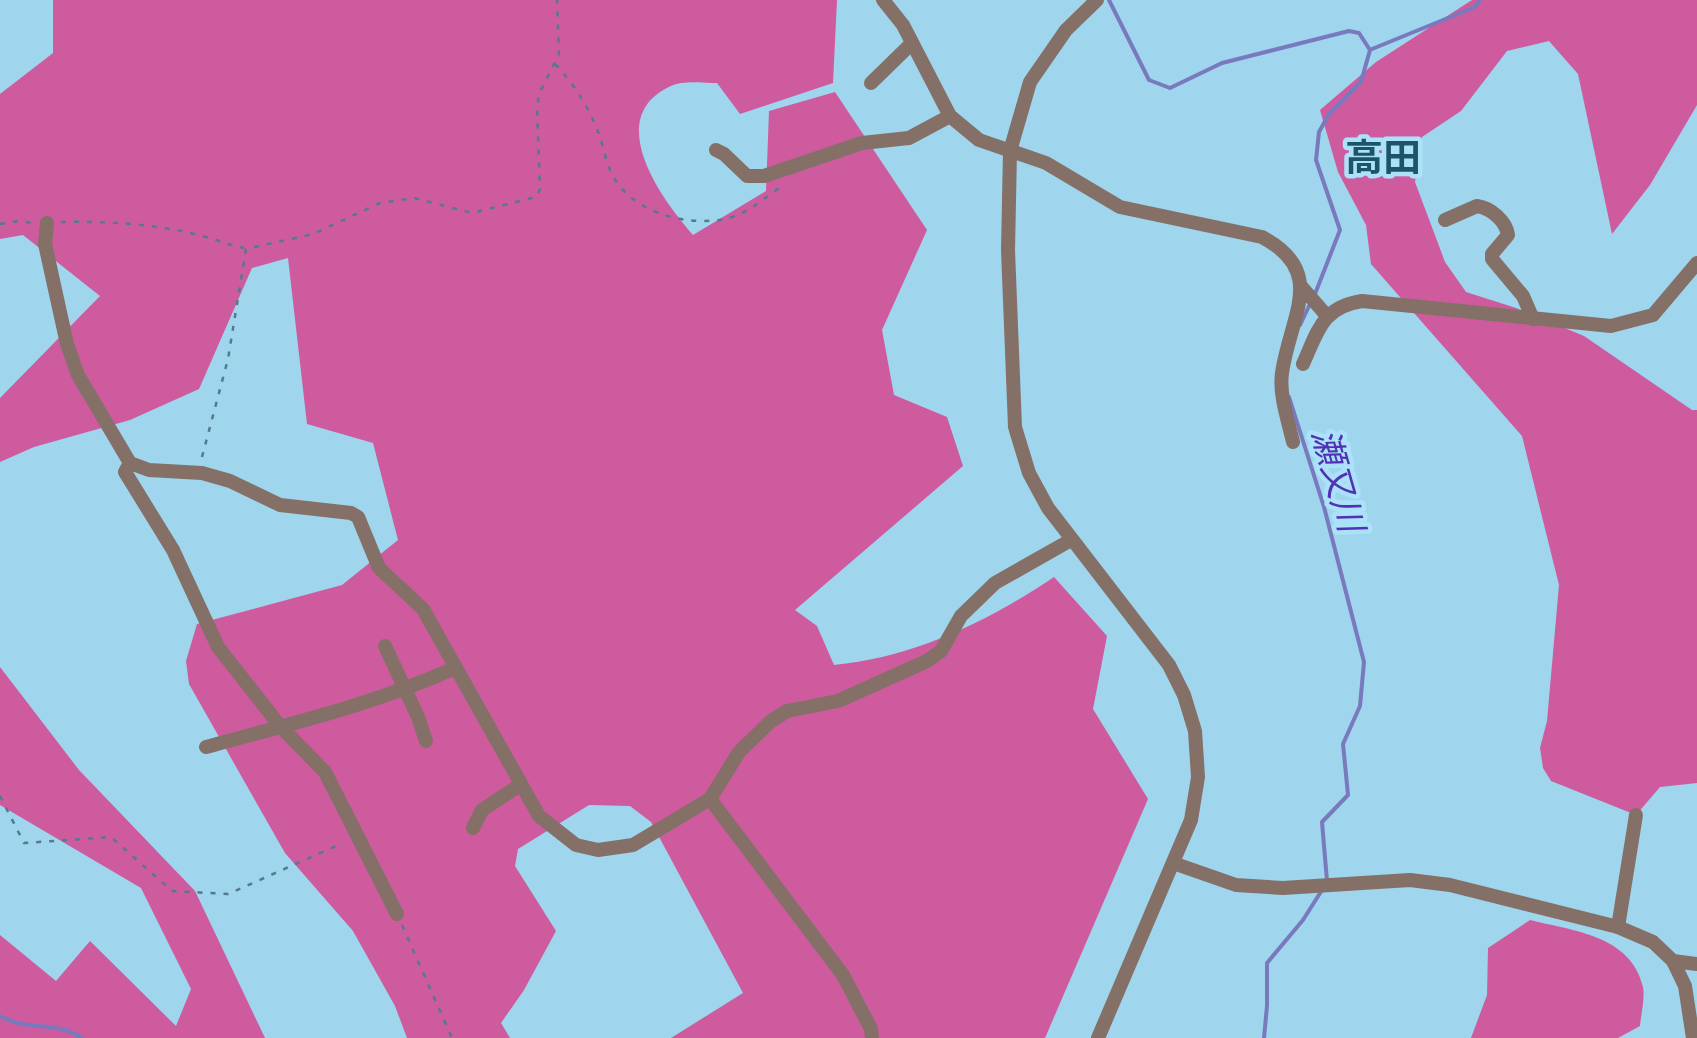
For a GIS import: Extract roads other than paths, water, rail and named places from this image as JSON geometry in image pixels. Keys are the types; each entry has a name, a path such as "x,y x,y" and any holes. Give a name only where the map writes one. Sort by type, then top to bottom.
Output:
{"street":[{"path":"884,0 912,43 950,116 979,140 1046,162 1120,207 1262,237 1282,248 1299,269 1300,285 1282,376 1293,442"},
{"path":"1097,0 1057,42 1030,82 1010,151 1008,250 1015,426 1029,473 1070,540 1169,665 1195,731 1198,777 1191,820 1098,1038"},
{"path":"871,83 912,43"},
{"path":"716,150 747,176 764,176 862,143 908,138 950,116"},
{"path":"1445,220 1477,206 1501,220 1508,236 1492,259 1522,296 1533,319"},
{"path":"47,222 46,244 72,359 130,462 149,470 197,473 230,481 280,505 358,517 379,568 424,610 520,785 549,826 587,849 633,845 710,799 739,752 787,711 838,701 927,661 941,651 961,616 995,583 1070,540"},
{"path":"1303,364 1327,316 1343,304 1362,301 1611,326 1654,314 1697,263"},
{"path":"1300,285 1327,316"},
{"path":"130,462 125,472 173,550 218,646 280,726 325,772 397,914"},
{"path":"384,646 426,741"},
{"path":"206,748 322,718 406,690 455,668"},
{"path":"472,828 482,810 520,785"},
{"path":"710,799 843,975 872,1038"},
{"path":"1618,927 1636,814"},
{"path":"1173,863 1236,884 1283,888 1410,880 1450,885 1618,927 1653,942 1673,962 1686,986 1693,1038"},
{"path":"1673,962 1697,964"}],"waterway":[{"path":"1109,0 1149,80 1170,88 1222,63 1349,31 1359,33 1370,50"},
{"name":"瀬又川","path":"1372,49 1475,7 1480,0"},
{"name":"瀬又川","path":"1315,294 1340,230 1316,160 1319,132 1329,114 1361,82 1370,50"},
{"name":"瀬又川","path":"1300,325 1311,302"},
{"name":"瀬又川","path":"1289,397 1324,507 1364,662 1360,706 1343,744 1348,795 1322,822 1327,881"},
{"name":"瀬又川","path":"1264,1038 1267,963 1322,890"},
{"path":"0,1016 82,1038"}],"district":[{"name":"高田","path":"1383,158"}]}
